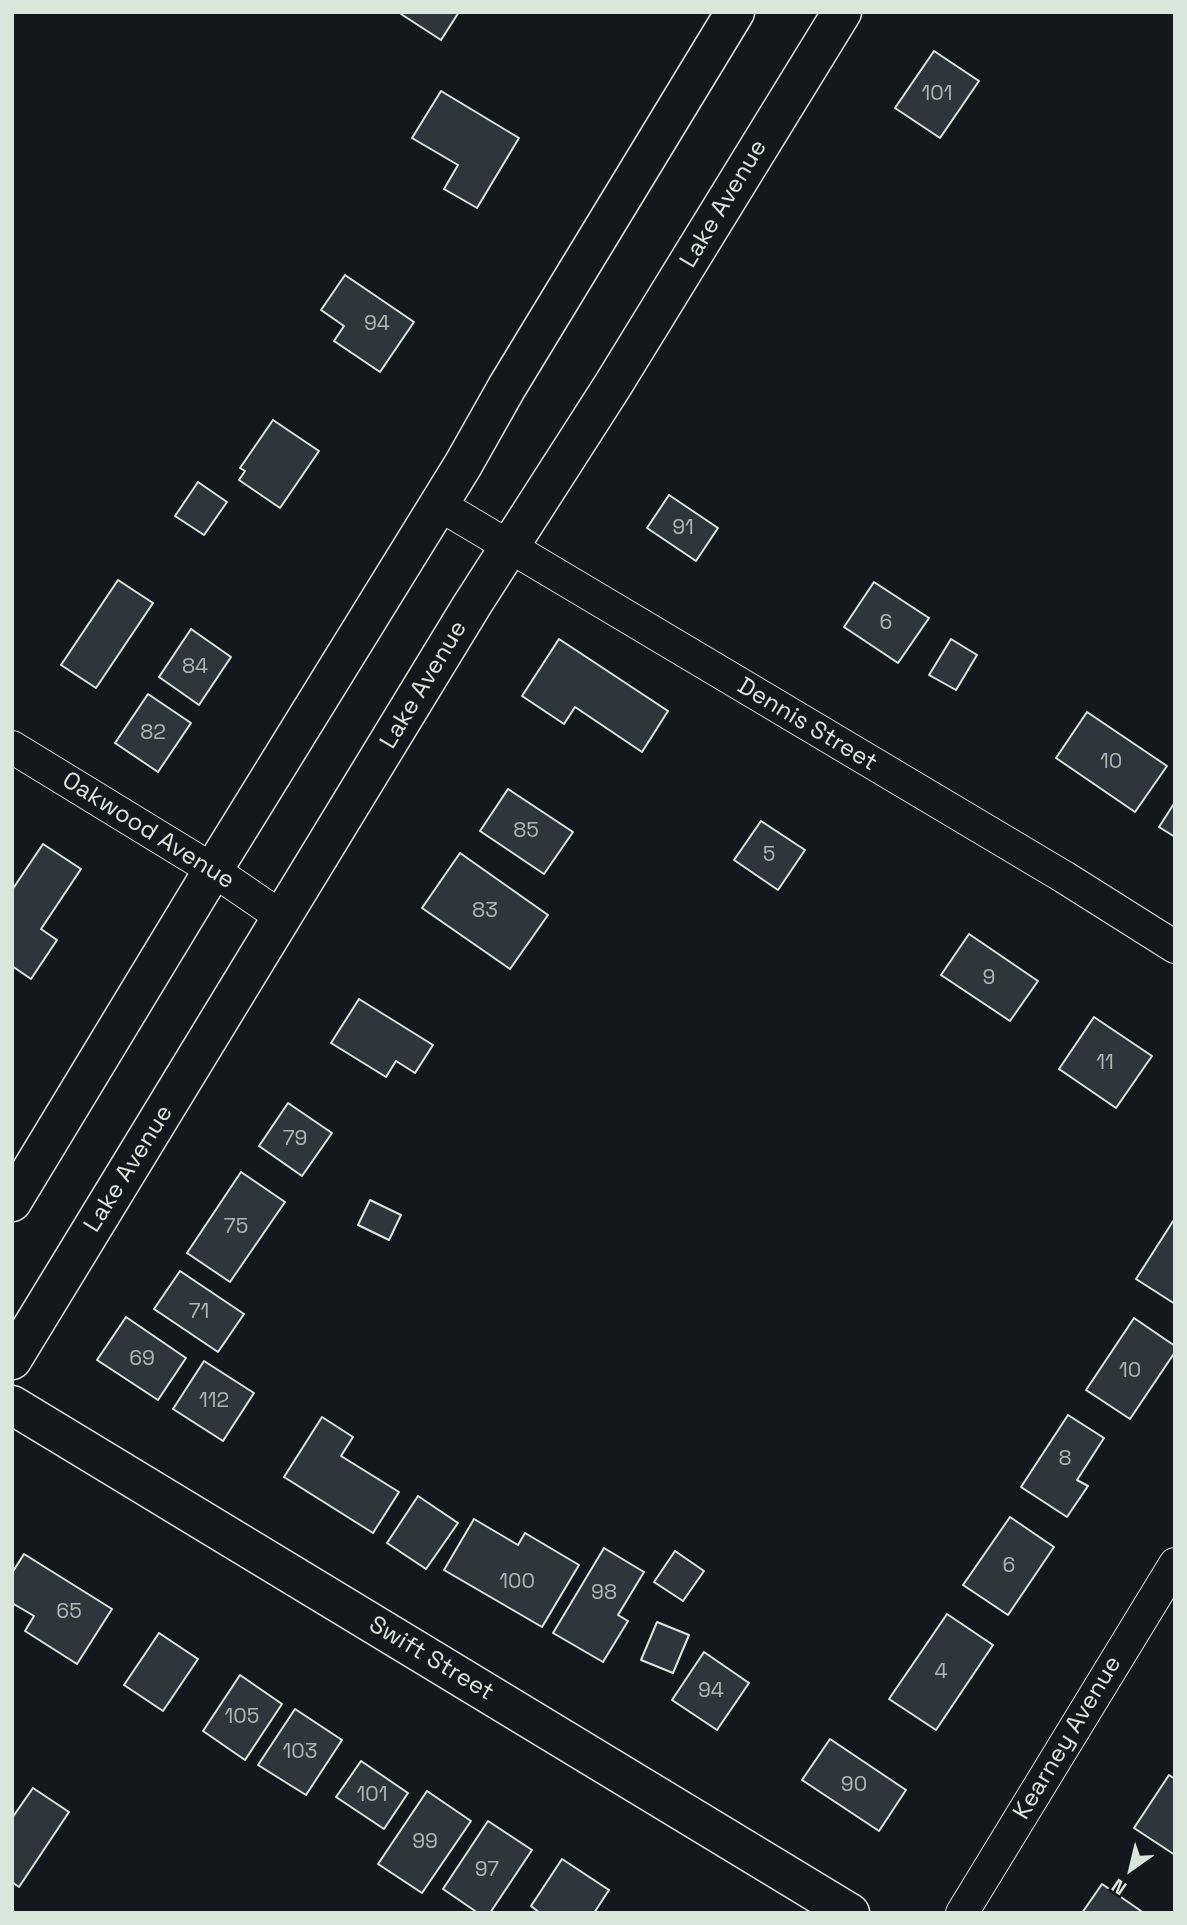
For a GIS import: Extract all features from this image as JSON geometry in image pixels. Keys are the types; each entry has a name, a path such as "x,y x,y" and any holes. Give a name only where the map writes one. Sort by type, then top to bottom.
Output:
{"main road":[{"path":"12,1202 736,12"},
{"name":"Lake Avenue","path":"12,1360 472,605 511,547 842,12"},
{"name":"Swift Street","path":"12,1405 850,1913"}],"street":[{"name":"Dennis Street","path":"438,504 1064,877 1175,947"},
{"name":"Oakwood Avenue","path":"12,747 213,870 282,918"},
{"name":"Kearney Avenue","path":"962,1913 1175,1564"}],"building":[{"path":"459,12 441,40 401,14"},
{"path":"934,51 979,81 940,138 895,108"},
{"path":"441,91 519,138 477,208 444,189 458,165 412,138"},
{"path":"345,275 414,322 380,372 334,341 344,326 321,310"},
{"path":"273,420 319,451 280,508 239,480 245,471 240,468"},
{"path":"198,482 227,502 204,535 175,516"},
{"path":"669,495 718,528 696,561 647,528"},
{"path":"118,580 153,603 96,688 61,665"},
{"path":"874,582 929,618 898,663 844,627"},
{"path":"191,629 231,657 199,705 159,677"},
{"path":"559,639 668,711 642,752 575,707 564,724 522,696"},
{"path":"951,639 977,655 956,690 929,675"},
{"path":"148,694 191,723 158,772 115,743"},
{"path":"1087,712 1167,766 1135,812 1056,758"},
{"path":"508,789 573,832 544,874 480,831"},
{"path":"1175,802 1175,837 1159,827"},
{"path":"761,821 805,850 778,890 734,860"},
{"path":"43,844 81,869 41,929 57,940 31,979 12,966 12,890"},
{"path":"460,853 548,915 510,969 422,908"},
{"path":"969,934 1038,981 1010,1021 941,975"},
{"path":"359,999 433,1045 415,1073 396,1061 386,1077 331,1043"},
{"path":"1094,1017 1152,1056 1116,1108 1059,1069"},
{"path":"288,1103 332,1133 302,1176 259,1146"},
{"path":"241,1172 285,1202 230,1282 187,1253"},
{"path":"370,1200 401,1215 389,1240 358,1225"},
{"path":"1175,1218 1175,1304 1136,1279"},
{"path":"180,1271 244,1314 218,1352 154,1309"},
{"path":"126,1317 186,1358 158,1400 97,1360"},
{"path":"1134,1318 1175,1346 1175,1352 1130,1419 1086,1390"},
{"path":"204,1361 254,1393 223,1441 173,1409"},
{"path":"1068,1415 1104,1438 1077,1480 1088,1486 1067,1517 1021,1487"},
{"path":"322,1417 353,1437 341,1456 399,1492 373,1533 284,1477"},
{"path":"418,1496 458,1523 426,1569 387,1543"},
{"path":"1010,1517 1054,1547 1008,1615 963,1585"},
{"path":"474,1519 518,1545 525,1533 579,1565 542,1627 444,1570"},
{"path":"604,1548 644,1572 618,1615 628,1621 603,1662 553,1633"},
{"path":"675,1551 704,1571 683,1601 654,1582"},
{"path":"24,1554 112,1609 77,1664 25,1631 34,1616 12,1603 12,1573"},
{"path":"947,1614 993,1645 936,1730 889,1699"},
{"path":"657,1622 689,1635 673,1673 641,1660"},
{"path":"159,1633 198,1659 163,1711 124,1685"},
{"path":"704,1652 749,1683 717,1730 672,1700"},
{"path":"240,1675 282,1704 245,1760 203,1731"},
{"path":"295,1709 342,1740 306,1795 258,1765"},
{"path":"830,1739 906,1790 879,1831 802,1780"},
{"path":"361,1761 408,1793 384,1829 336,1797"},
{"path":"1169,1775 1175,1779 1175,1855 1134,1828"},
{"path":"33,1788 69,1812 19,1887 12,1882 12,1818"},
{"path":"427,1791 471,1821 422,1893 378,1864"},
{"path":"488,1821 532,1850 490,1913 478,1913 443,1889"},
{"path":"562,1859 609,1890 594,1913 540,1913 531,1906"},
{"path":"1102,1884 1144,1913 1082,1913"}]}
